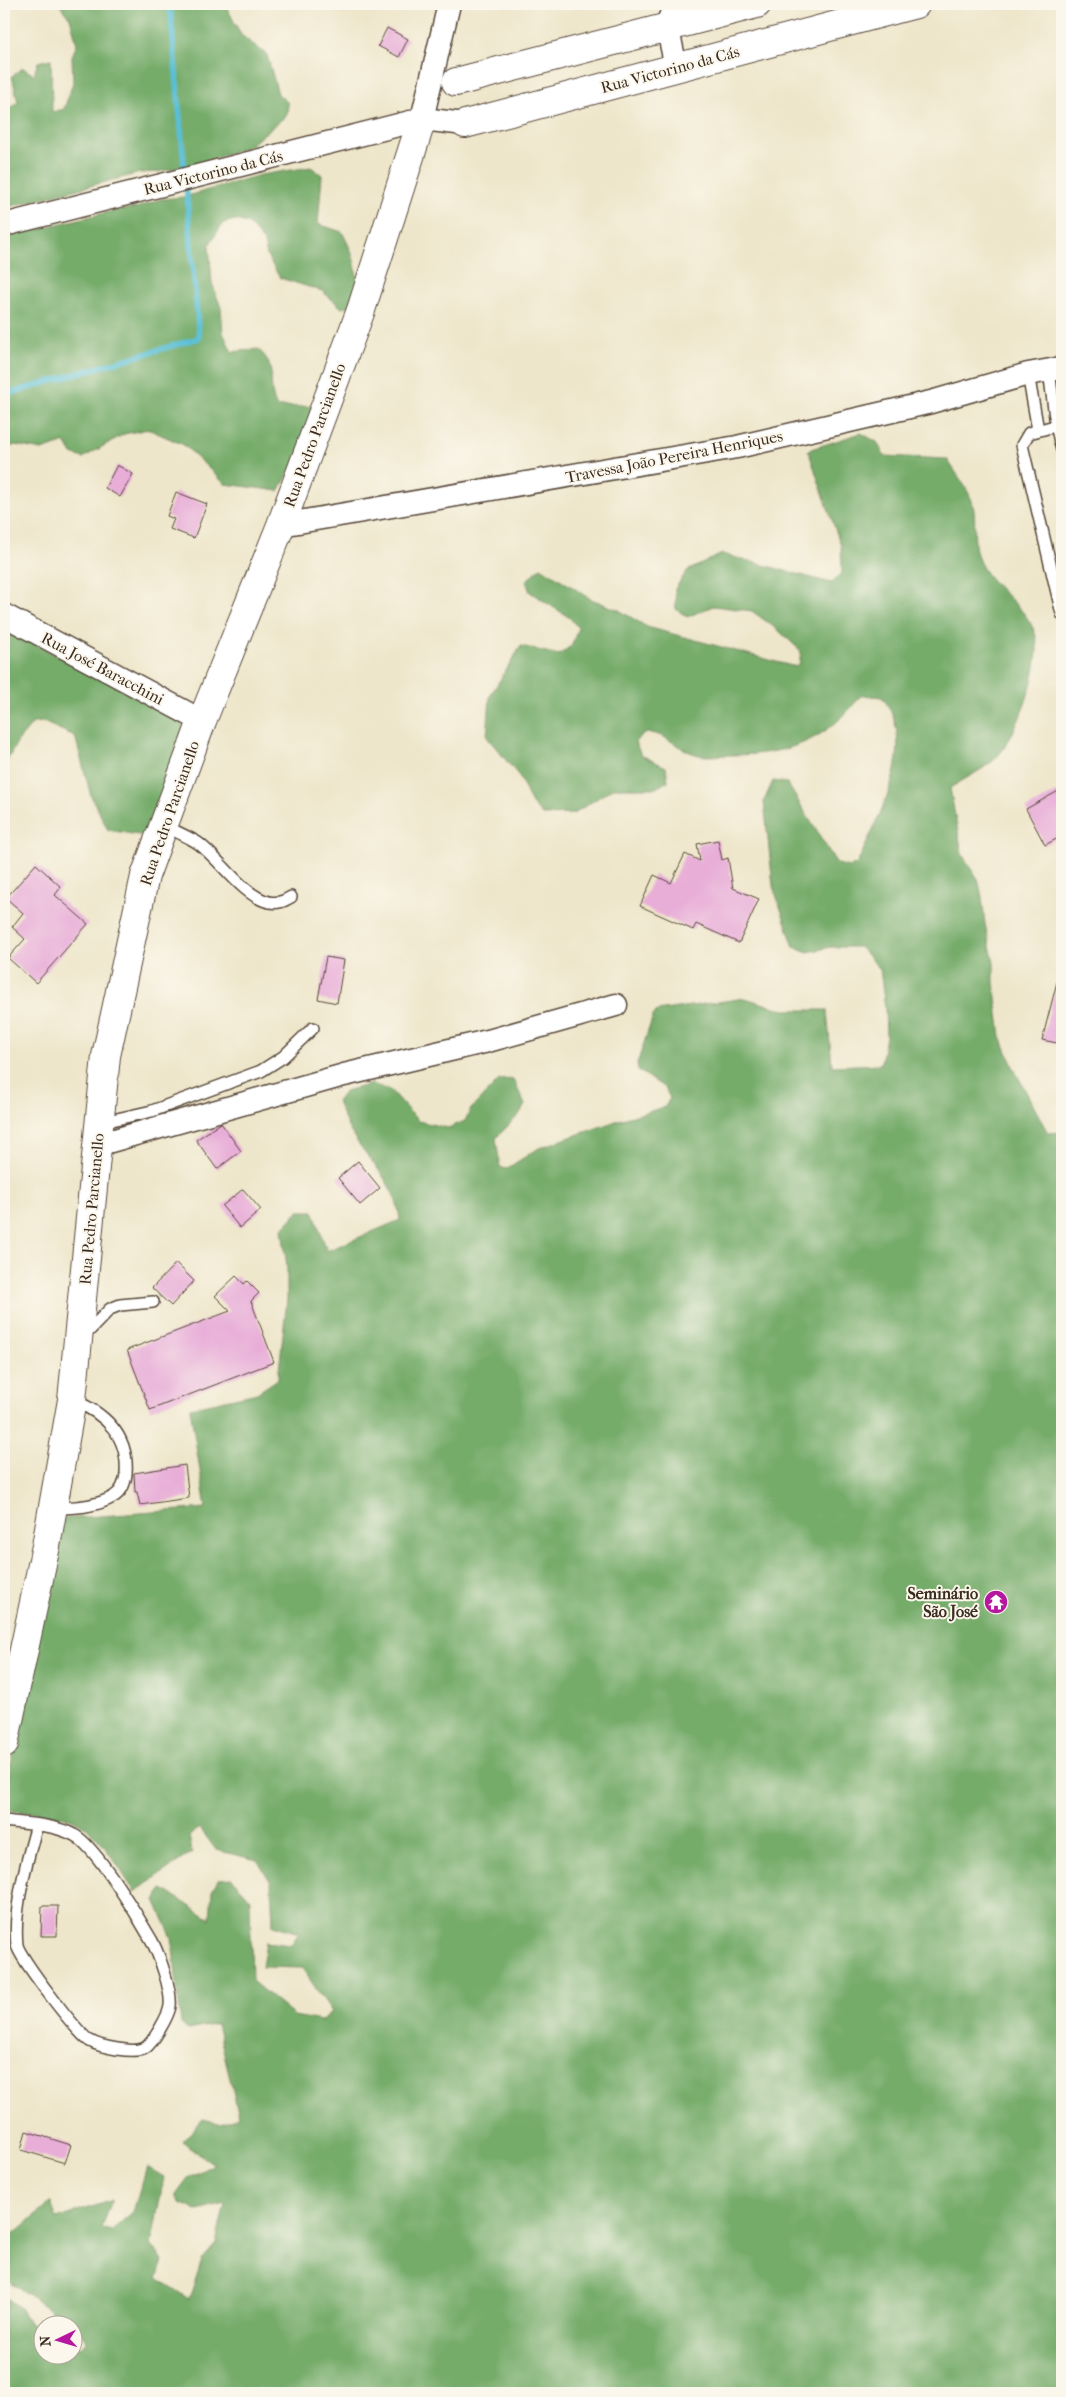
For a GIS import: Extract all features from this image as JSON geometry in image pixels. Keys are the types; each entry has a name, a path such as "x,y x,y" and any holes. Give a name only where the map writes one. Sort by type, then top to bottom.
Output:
{"street":[{"name":"Rua Pedro Parcianello","path":"4,1744 54,1508 72,1400 106,1056 142,885 202,721 281,525 361,310 422,119 448,4"},
{"path":"422,119 456,82 671,15 757,4"},
{"name":"Rua Victorino da Cás","path":"4,224 422,119 465,124 916,4"},
{"path":"671,15 676,67"},
{"name":"Travessa João Pereira Henriques","path":"281,525 737,447 931,402 1047,371"},
{"name":"Rua José Baracchini","path":"4,615 202,721"},
{"path":"98,1134 488,1041 616,1005"}],"lane":[{"path":"1047,371 1059,424 1062,450"},
{"path":"1038,430 1047,371"},
{"path":"1059,424 1029,433 1022,445 1062,614"},
{"path":"163,825 197,842 218,860 239,884 268,902 281,902 291,897"},
{"path":"98,1134 152,1111 261,1071 283,1057 313,1028"},
{"path":"78,1342 110,1309 120,1305 153,1302"},
{"path":"54,1508 73,1508 98,1503 115,1496 125,1484 127,1458 121,1440 108,1421 86,1406 72,1400"},
{"path":"4,1821 36,1826 75,1835 97,1854 152,1942 169,1990 170,2007 164,2022 146,2047 131,2052 90,2041 35,1977 18,1947 16,1918 36,1826"}],"green space":[{"path":"59,4 225,4 241,35 267,55 278,94 288,103 287,115 248,147 198,164 157,172 140,173 4,208 4,113 18,102 12,76 23,68 34,75 38,62 51,59 52,112 64,109 73,83 72,56 77,44 70,18"},
{"path":"311,167 322,175 318,224 342,232 356,267 357,285 354,305 342,308 322,291 280,278 267,256 264,242 248,223 235,220 223,223 209,245 212,283 221,308 223,333 232,352 258,349 265,356 271,370 272,391 277,407 318,406 311,434 279,491 225,484 184,445 148,429 124,434 83,458 72,454 65,442 42,450 15,445 4,450 4,237 117,210 136,208 161,199 184,197 260,175"},
{"path":"861,433 877,442 884,456 947,459 972,501 976,551 983,569 1023,612 1035,633 1037,645 1032,680 1019,719 1011,736 994,760 950,788 962,854 978,879 982,897 985,924 994,963 994,982 1001,1037 1014,1069 1048,1133 1062,1132 1062,2393 4,2393 4,2296 20,2308 32,2325 32,2364 82,2364 82,2346 87,2340 82,2335 82,2314 55,2314 4,2277 4,2243 51,2202 57,2219 112,2200 102,2228 112,2230 133,2212 147,2167 164,2177 151,2245 163,2261 157,2278 189,2299 202,2260 216,2244 225,2203 197,2210 180,2203 176,2194 188,2178 214,2164 182,2142 203,2119 222,2124 239,2116 217,2024 188,2030 181,2024 172,1938 155,1900 163,1889 210,1919 212,1891 218,1879 232,1878 250,1899 252,1981 294,2016 321,2021 332,2012 302,1968 262,1967 266,1942 291,1945 299,1933 273,1925 271,1882 257,1860 216,1850 200,1828 189,1836 192,1852 135,1892 105,1848 87,1828 65,1817 4,1810 4,1798 62,1519 206,1508 190,1408 257,1393 278,1379 287,1299 287,1267 282,1229 299,1211 313,1211 327,1251 400,1220 398,1206 393,1194 379,1170 348,1127 337,1102 345,1091 372,1084 390,1090 418,1121 448,1128 465,1121 471,1109 499,1080 513,1079 525,1105 518,1116 496,1138 500,1167 506,1169 539,1148 622,1119 665,1107 670,1098 665,1088 638,1070 637,1064 653,1016 657,1011 745,998 784,1010 827,1010 832,1066 881,1064 886,1036 885,1008 880,969 860,947 831,947 808,952 794,947 773,886 764,801 773,781 787,783 837,864 849,867 857,864 884,803 897,759 898,737 893,717 882,697 861,695 848,711 819,735 804,743 769,752 702,756 662,736 650,733 645,734 635,742 641,755 666,767 668,781 656,788 613,788 573,814 542,815 532,804 519,776 487,737 490,696 521,646 559,655 572,645 578,628 570,618 530,592 526,581 541,567 591,599 619,610 647,627 792,666 799,665 801,651 778,630 752,611 713,606 687,617 676,609 675,589 687,571 722,554 831,583 842,572 841,546 808,450"},
{"path":"4,628 176,717 188,733 145,836 108,830 91,796 75,736 43,722 33,723 17,742 4,767"}],"building":[{"path":"387,28 408,39 399,57 378,46"},
{"path":"117,465 133,474 120,497 105,488"},
{"path":"176,492 207,504 194,538 170,529 174,519 167,516"},
{"path":"1062,789 1062,836 1045,845 1026,809"},
{"path":"718,840 722,860 728,858 733,888 759,899 739,943 696,924 693,930 640,906 654,875 671,883 685,854 700,861 697,844"},
{"path":"36,864 61,887 55,895 88,924 36,983 8,958 25,939 12,927 23,913 6,898"},
{"path":"326,957 344,960 337,1003 318,999"},
{"path":"1057,982 1062,983 1062,1044 1042,1040"},
{"path":"221,1123 241,1151 217,1169 196,1140"},
{"path":"358,1161 380,1188 360,1205 338,1178"},
{"path":"243,1189 261,1210 240,1228 222,1206"},
{"path":"176,1263 194,1281 171,1306 152,1288"},
{"path":"236,1276 244,1284 247,1281 259,1293 251,1301 274,1362 150,1410 127,1350 230,1311 215,1296"},
{"path":"185,1465 189,1498 140,1505 137,1492 135,1492 134,1473"},
{"path":"42,1906 58,1906 57,1936 41,1936"},
{"path":"26,2131 71,2145 65,2163 21,2150"}],"waterway":[{"path":"170,4 185,175"},
{"path":"4,395 199,338 186,185"}],"place":[{"name":"Seminário São José","path":"996,1602"}]}
